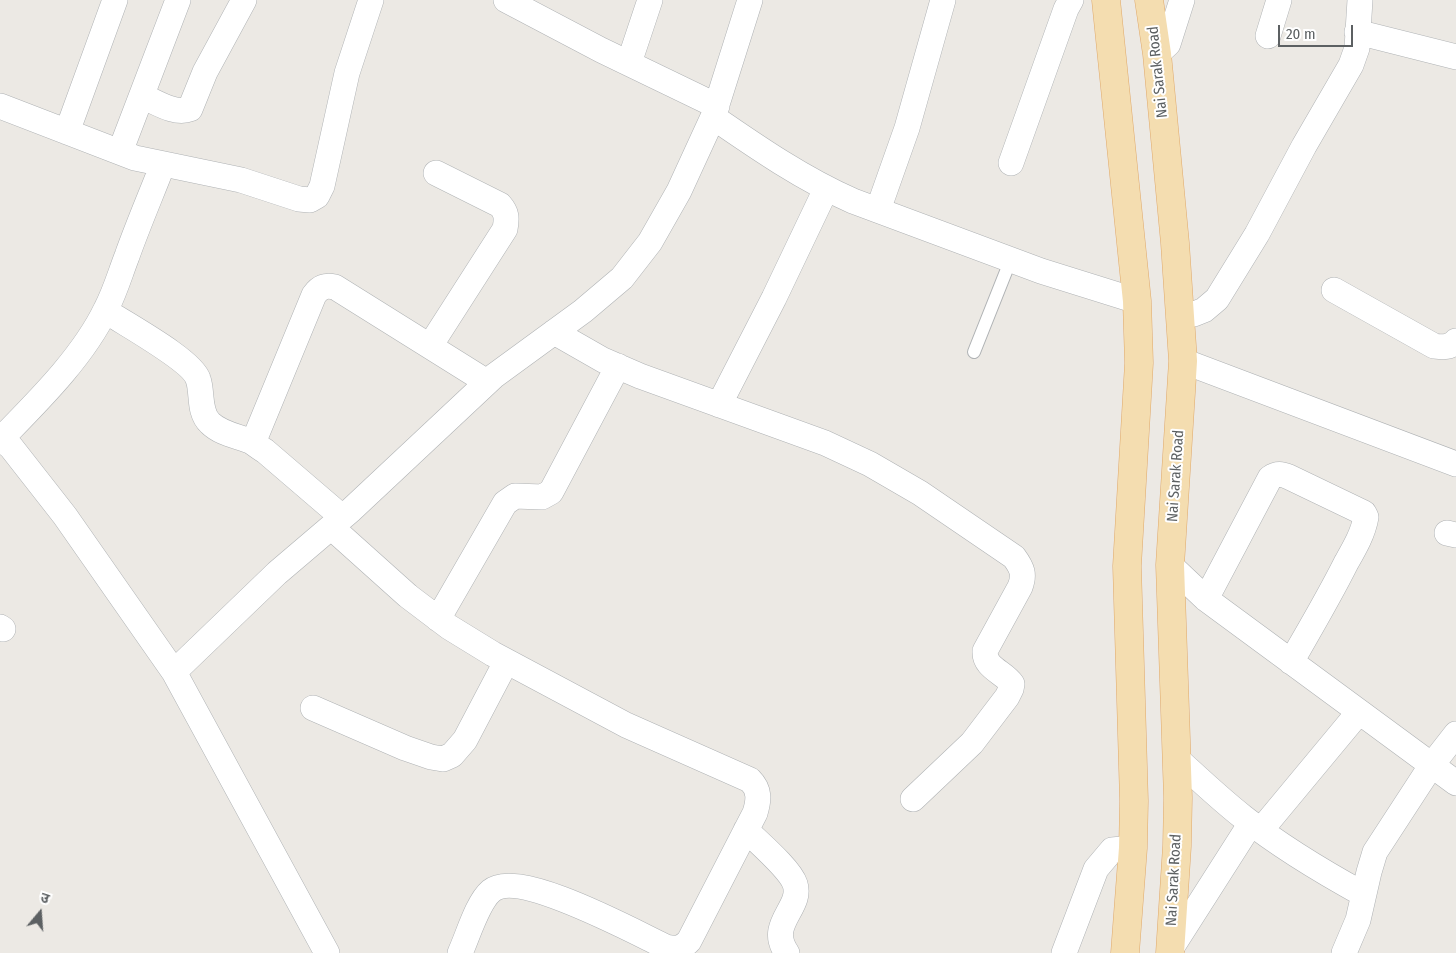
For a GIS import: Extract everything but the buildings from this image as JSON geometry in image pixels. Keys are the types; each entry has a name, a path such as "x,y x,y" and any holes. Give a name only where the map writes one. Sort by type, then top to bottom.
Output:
{"main road":[{"path":"1106,0 1137,301 1139,363 1127,566 1134,801 1133,848 1125,953"},
{"name":"Nai Sarak Road","path":"1149,0 1157,54 1175,243 1183,361 1170,565 1178,798 1177,846 1170,951"}],"street":[{"path":"67,132 114,0"},
{"path":"120,152 178,0"},
{"path":"142,96 176,110 190,109 205,72 244,0"},
{"path":"0,106 135,158 208,172 241,180 299,199 310,200 317,196 322,186 346,73 371,0"},
{"path":"506,0 715,112 763,152 826,189 1041,271 1137,301"},
{"path":"628,64 650,0"},
{"path":"174,672 277,573 337,522 488,382 583,312 622,278 650,242 679,190 715,112 750,0"},
{"path":"878,210 906,128 943,0"},
{"path":"1011,163 1066,9 1071,0"},
{"path":"1157,54 1168,44 1180,13 1182,0"},
{"path":"1268,36 1279,0"},
{"path":"1179,314 1194,314 1204,310 1217,299 1257,234 1304,146 1351,65 1357,48 1360,0"},
{"path":"1357,32 1456,56"},
{"path":"163,164 126,257 117,287 106,311 66,368 41,398 0,438 11,447 66,516 174,672 328,953"},
{"path":"430,346 505,229 507,219 505,211 500,205 436,173"},
{"path":"720,405 826,189"},
{"path":"253,443 314,294 320,288 328,285 488,382"},
{"path":"1334,290 1434,346 1445,347 1453,345 1456,341"},
{"path":"106,311 178,358 192,370 198,379 206,419 221,430 253,443 278,461 408,596 438,619 506,662 626,725 750,780 755,786 758,795 755,813 689,941 682,948 673,949 666,947 597,914 538,892 517,886 505,885 490,892 484,900 460,953"},
{"path":"554,332 618,366 824,443 870,464 920,493 1014,558 1022,568 1024,576 1020,587 985,651 987,663 1008,678 1012,684 1011,689 972,743 913,799"},
{"path":"1183,361 1456,464"},
{"path":"438,619 505,503 515,496 542,497 551,492 618,366"},
{"path":"1206,599 1267,483 1274,475 1281,474 1289,477 1364,513 1366,517 1365,526 1338,581 1291,662"},
{"path":"1170,565 1206,599 1456,783"},
{"path":"313,708 405,748 432,757 444,758 452,755 465,740 506,662"},
{"path":"1170,951 1256,826 1360,712"},
{"path":"1344,953 1358,920 1375,852 1431,766 1456,734"},
{"path":"1176,758 1256,826 1321,870 1363,894"},
{"path":"746,830 792,877 796,887 795,897 779,936 782,946 787,953"},
{"path":"1064,953 1096,869 1112,850 1133,848"}],"lane":[{"path":"974,352 1011,259"}]}
